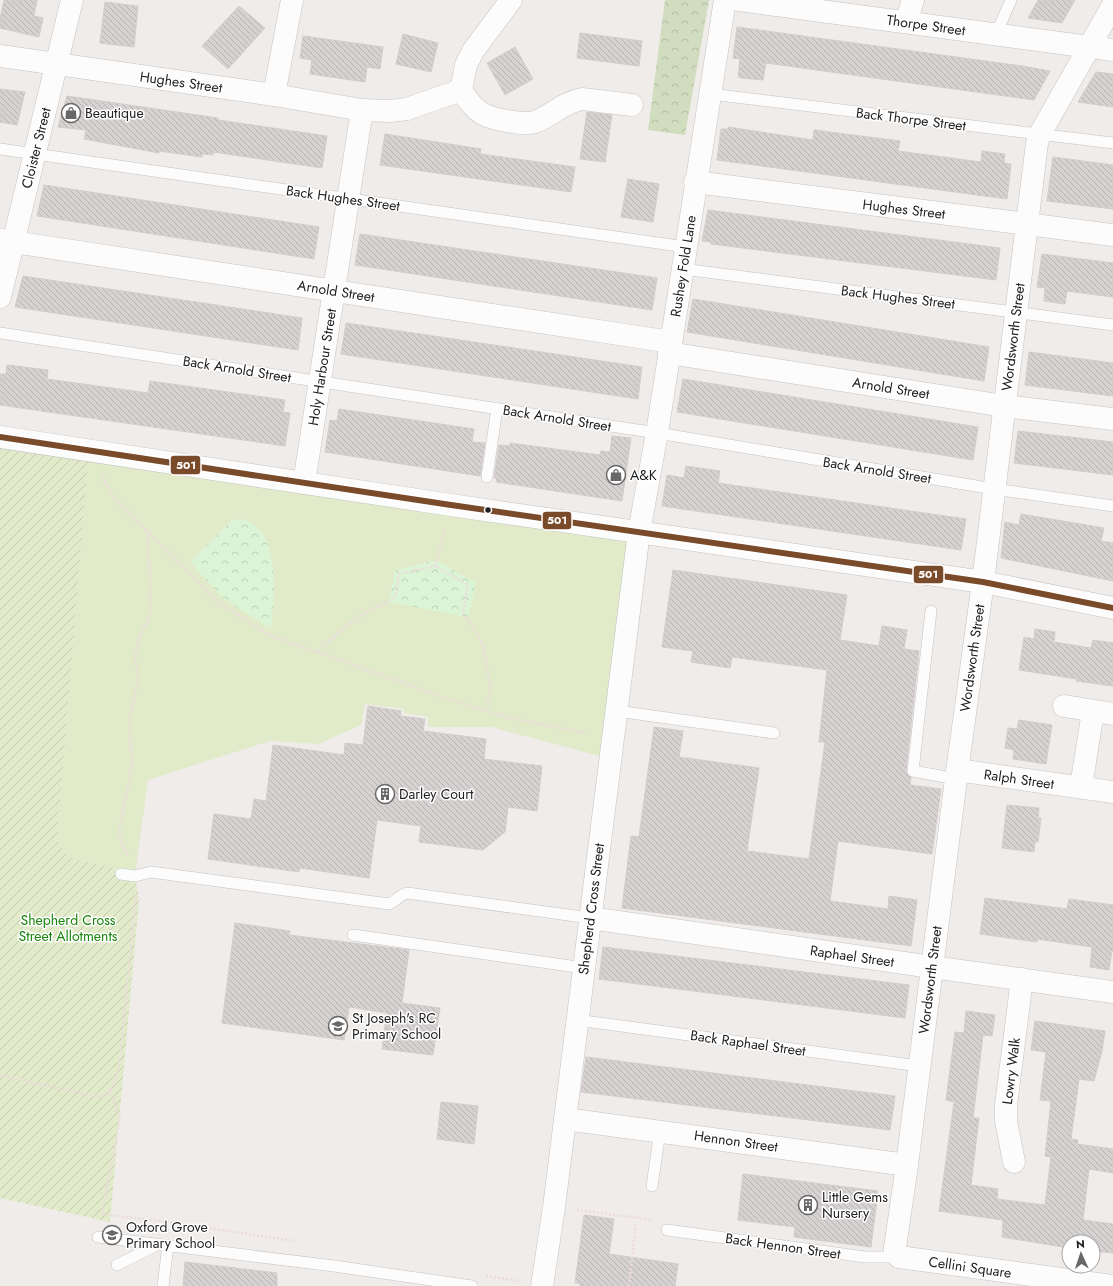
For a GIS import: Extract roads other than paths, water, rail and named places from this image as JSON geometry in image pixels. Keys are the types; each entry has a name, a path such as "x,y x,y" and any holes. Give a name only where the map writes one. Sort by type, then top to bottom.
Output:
{"street":[{"name":"Cloister Street","path":"0,296 7,241 35,154 72,0"},
{"path":"274,95 292,0"},
{"path":"511,0 473,51 466,65 461,90 470,104 481,114 496,120 527,124 536,121 574,100 582,99 632,104"},
{"name":"Rushey Fold Lane","path":"639,532 657,433 695,182 725,0"},
{"name":"Thorpe Street","path":"739,0 818,5 906,22 1113,50"},
{"path":"906,22 913,0"},
{"name":"Wordsworth Street","path":"899,1257 895,1253 895,1248 983,582 1037,143 1040,134 1113,4"},
{"name":"Hughes Street","path":"0,56 274,95 362,110 390,111 406,109 461,90"},
{"name":"Holy Harbour Street","path":"304,483 362,110"},
{"name":"Hughes Street","path":"695,182 1113,235"},
{"name":"Arnold Street","path":"7,241 334,291 1004,406 1113,419"},
{"path":"0,437 451,505 983,582 1113,608"},
{"name":"Shepherd Cross Street","path":"542,1285 554,1207 639,532"},
{"path":"1064,706 1103,712 1081,788"},
{"name":"Ralph Street","path":"957,774 1113,792"},
{"name":"Raphael Street","path":"590,918 1113,992"},
{"name":"Lowry Walk","path":"1014,1162 1006,1121 1006,1105 1022,980"},
{"name":"Hennon Street","path":"565,1119 907,1165"},
{"name":"Cellini Square","path":"899,1257 971,1276 1113,1286"}],"lane":[{"path":"996,34 1010,0"},
{"name":"Back Thorpe Street","path":"710,94 1113,143"},
{"name":"Back Hughes Street","path":"0,149 686,247"},
{"name":"Back Hughes Street","path":"683,269 1113,325"},
{"name":"Back Arnold Street","path":"0,333 657,433 994,490 1113,506"},
{"path":"487,477 497,408"},
{"path":"931,611 913,771 957,774"},
{"path":"617,711 774,733"},
{"path":"121,874 135,876 151,872 389,904 394,902 402,894 407,893 590,918"},
{"path":"353,935 584,968"},
{"name":"Back Raphael Street","path":"577,1020 919,1066"},
{"path":"652,1186 660,1131"},
{"name":"Back Hennon Street","path":"667,1230 865,1257 899,1257"},
{"path":"98,1237 334,1266 472,1286"},
{"path":"117,1265 163,1244"},
{"path":"163,1244 164,1286"}],"place":[{"name":"Beautique","path":"71,113"},
{"name":"A&K","path":"616,475"},
{"name":"Darley Court","path":"385,794"},
{"name":"St Joseph's RC Primary School","path":"338,1026"},
{"name":"Little Gems Nursery","path":"808,1205"},
{"name":"Oxford Grove Primary School","path":"112,1235"}],"park label":[{"name":"Shepherd Cross Street Allotments","path":"68,928"}]}
